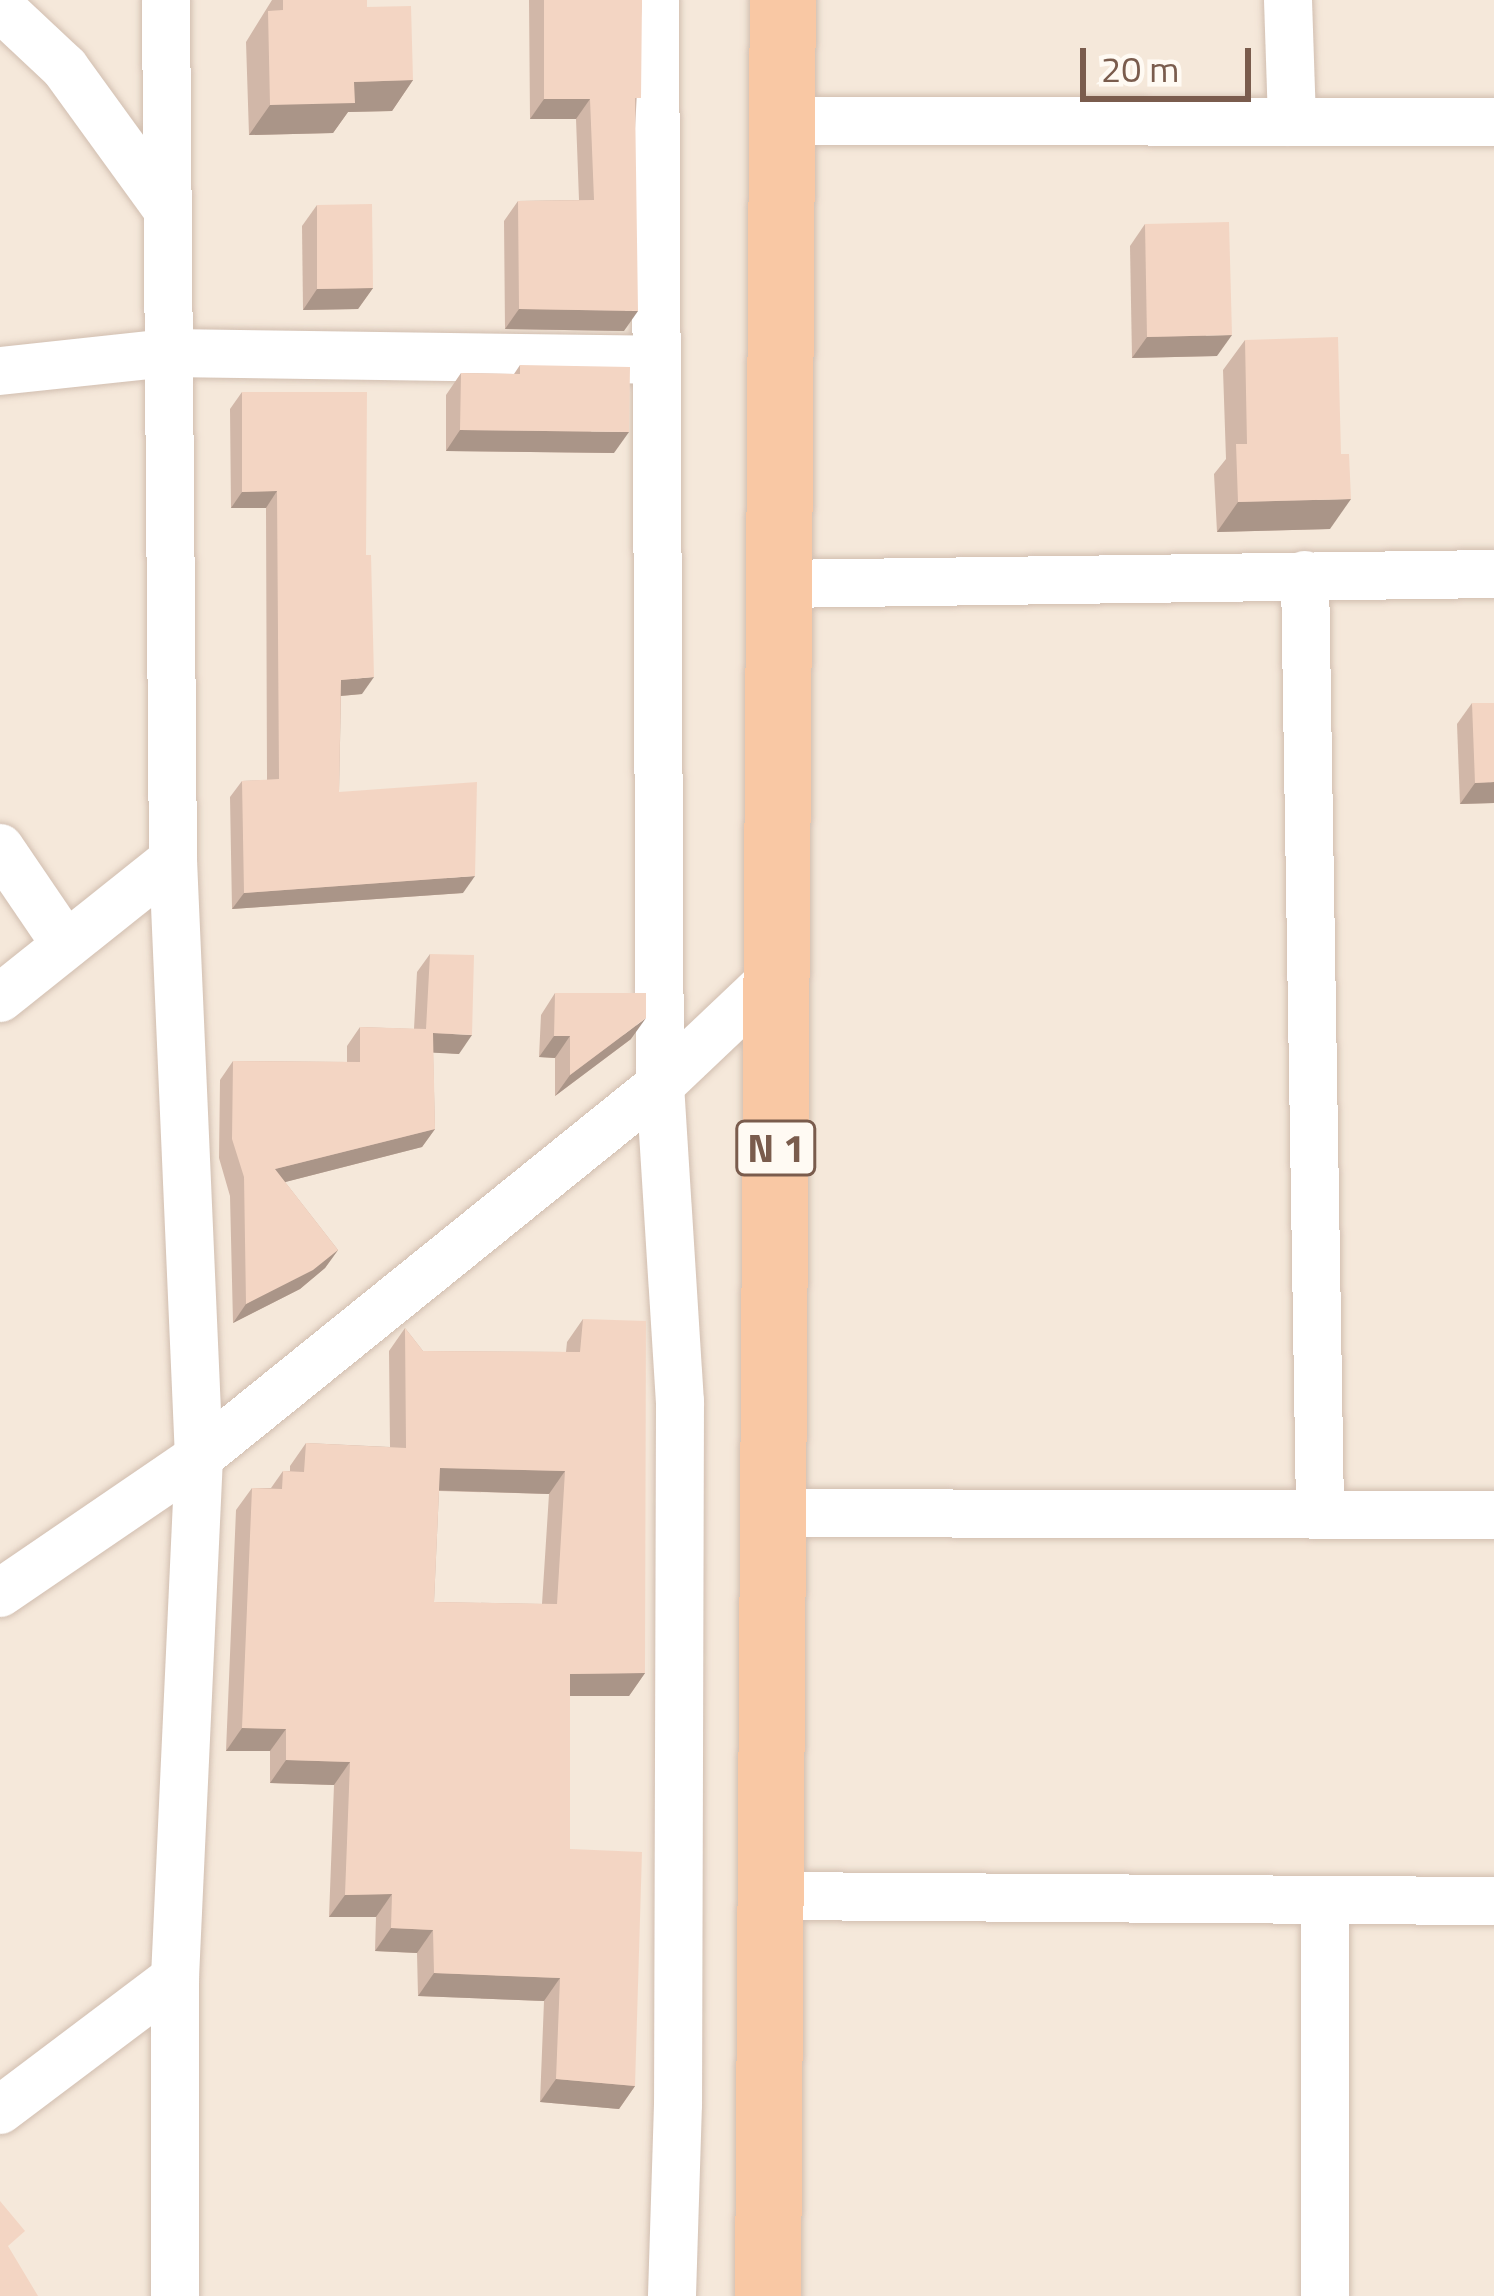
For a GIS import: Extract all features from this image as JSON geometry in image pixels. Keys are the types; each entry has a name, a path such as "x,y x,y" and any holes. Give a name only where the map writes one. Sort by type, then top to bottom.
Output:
{"highway":[{"name":"N 1","path":"768,2296 783,0"}],"street":[{"path":"166,0 172,860 199,1457 175,1978 176,2296"},
{"path":"655,0 660,1085 680,1401 678,2104 672,2296"},
{"path":"1288,0 1292,122"},
{"path":"0,8 65,68 167,209"},
{"path":"783,121 1494,122"},
{"path":"0,371 169,353 657,360"},
{"path":"778,584 1494,574"},
{"path":"1306,575 1320,1514"},
{"path":"0,848 66,945"},
{"path":"0,998 172,860"},
{"path":"0,1593 199,1457 660,1085 778,972"},
{"path":"771,1514 1494,1515"},
{"path":"770,1896 1494,1901"},
{"path":"1325,1901 1325,2296"},
{"path":"0,2110 175,1978"}],"shaded area":[{"path":"0,0 1494,0 1494,2296 0,2296"}],"building":[{"path":"283,0 367,0 367,7 411,6 413,80 354,82 355,103 270,105 268,11 283,10"},
{"path":"544,0 642,0 641,98 635,98 638,311 519,309 518,201 594,200 590,99 544,99"},
{"path":"372,204 373,288 317,289 317,205"},
{"path":"1229,222 1232,335 1147,337 1145,224"},
{"path":"1338,337 1341,454 1349,454 1351,499 1238,502 1236,444 1247,444 1245,340"},
{"path":"520,365 630,367 629,432 460,430 461,373 520,374"},
{"path":"242,392 367,392 366,555 371,555 374,677 341,680 339,792 477,782 475,876 244,893 242,781 279,779 277,491 242,492"},
{"path":"1472,703 1494,703 1494,782 1475,783"},
{"path":"430,954 474,955 472,1035 433,1033 435,1129 275,1169 338,1250 313,1270 246,1304 244,1177 232,1139 233,1061 360,1062 360,1027 426,1029"},
{"path":"555,993 646,993 646,1018 570,1075 570,1036 554,1036"},
{"path":"583,1319 646,1321 645,1673 570,1674 570,1849 642,1852 635,2086 556,2079 560,1978 434,1973 433,1930 391,1928 392,1894 345,1895 350,1762 286,1760 286,1729 242,1728 252,1488 282,1489 283,1471 304,1472 306,1443 406,1448 405,1328 423,1351 580,1352","holes":["440,1468 565,1471 557,1604 434,1602"]},
{"path":"0,2201 25,2231 8,2246 38,2296 0,2296"}]}
